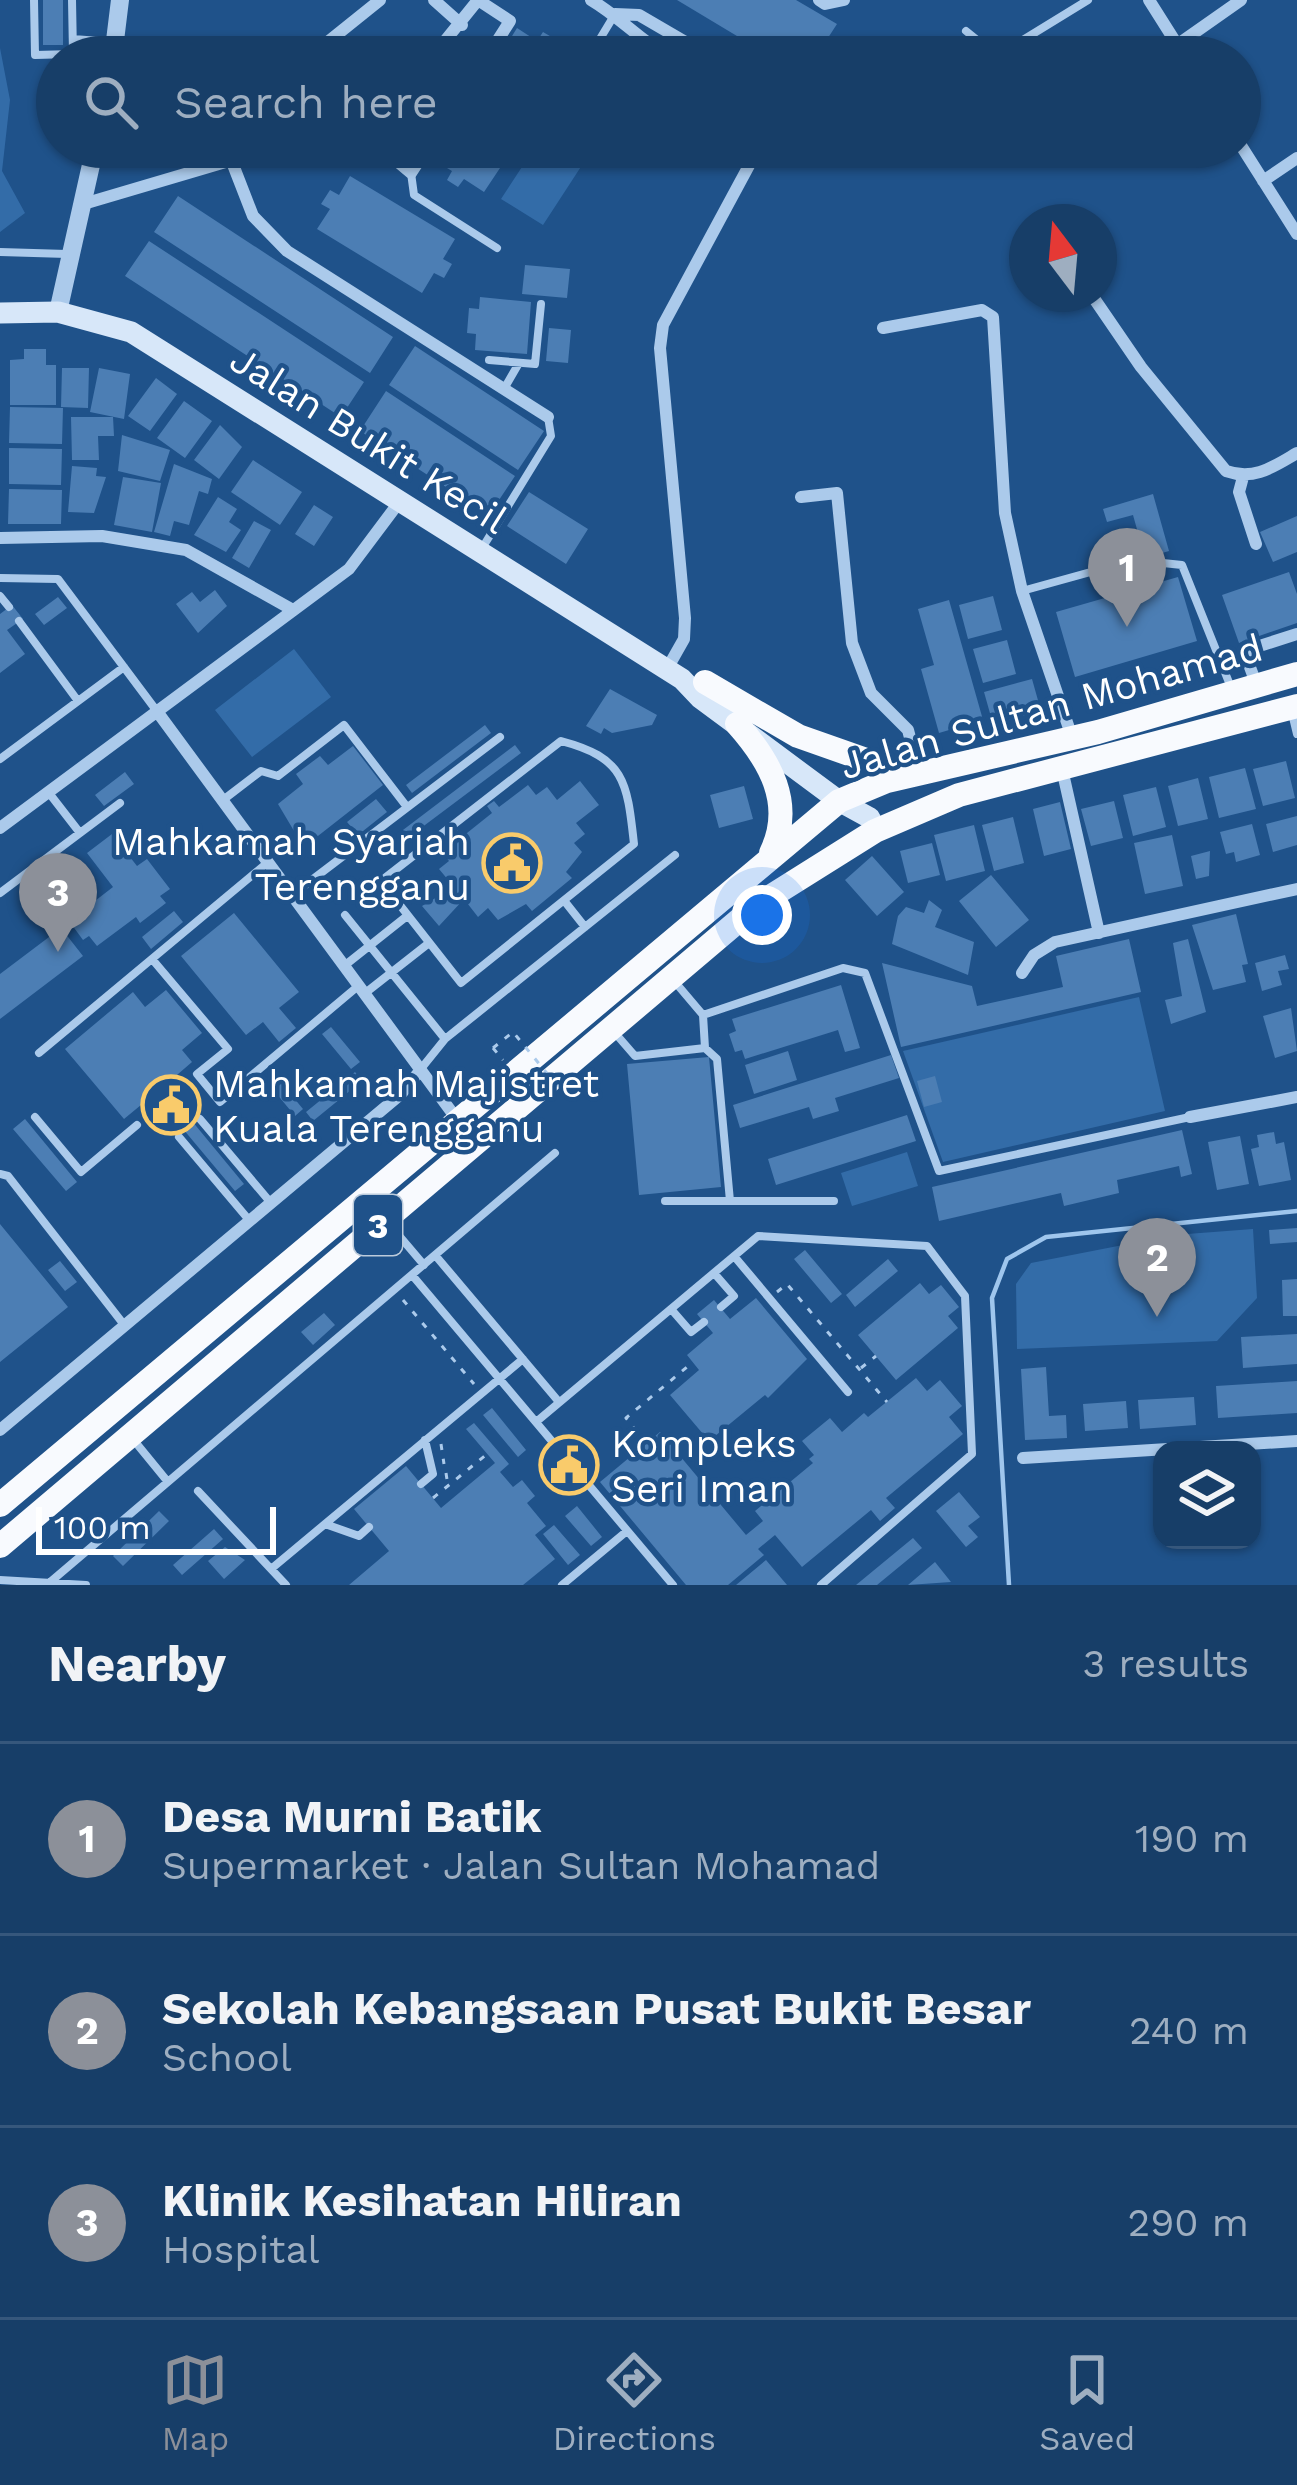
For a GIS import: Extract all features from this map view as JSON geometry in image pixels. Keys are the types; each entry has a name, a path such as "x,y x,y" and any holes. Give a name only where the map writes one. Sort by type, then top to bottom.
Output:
{"highway":[{"path":"685,677 798,736 915,775"},
{"name":"Jalan Sultan Mohamad","path":"0,1505 770,855 847,798 915,775 1297,677"},
{"name":"Jalan Sultan Mohamad","path":"0,1546 757,905 874,831 959,795 1294,707"},
{"path":"737,724 768,761 778,791 780,834 770,855"},
{"name":"3","path":"757,905 824,846 870,818 959,795"}],"main road":[{"name":"Jalan Bukit Kecil","path":"0,316 58,312 131,332 685,677 870,818"},
{"name":"Jalan Bukit Kecil","path":"685,677 737,724 847,798"}],"street":[{"path":"116,36 120,0"},
{"path":"334,36 380,0"},
{"path":"434,0 462,25"},
{"path":"452,36 478,0 510,21 500,36"},
{"path":"591,0 639,15 675,36"},
{"path":"819,0 844,0"},
{"path":"1149,0 1172,36"},
{"path":"1199,36 1241,0"},
{"path":"617,7 633,36"},
{"path":"1263,181 1297,158"},
{"path":"58,312 90,168"},
{"path":"80,206 208,168"},
{"path":"235,168 254,216 276,242 548,417"},
{"path":"405,168 411,173 414,168"},
{"path":"685,677 685,618 660,348 663,325 749,168"},
{"path":"1255,168 1297,234"},
{"path":"883,328 982,310 992,317 1005,513 1022,591 1072,737"},
{"path":"1105,312 1218,461 1243,477 1264,472 1297,453"},
{"path":"1243,477 1239,492 1256,544"},
{"path":"801,496 837,493 852,643 871,693 908,730 915,775"},
{"path":"0,828 361,556 400,501"},
{"path":"0,538 102,536 186,550 293,610"},
{"path":"1245,691 1244,651 1297,634"},
{"path":"157,710 456,1118"},
{"path":"1061,768 1099,933"},
{"path":"1022,973 1042,948 1297,889"},
{"path":"0,1430 401,1094 418,1072"},
{"path":"1190,1117 1297,1097"},
{"path":"1023,1458 1297,1441"}],"lane":[{"path":"34,0 36,55"},
{"path":"72,0 73,36"},
{"path":"1030,36 1088,0"},
{"path":"601,36 617,7"},
{"path":"965,31 971,36"},
{"path":"411,173 414,194 497,248"},
{"path":"0,252 68,254"},
{"path":"489,360 535,364 541,304"},
{"path":"503,389 519,363"},
{"path":"480,551 551,436 548,417"},
{"path":"1022,591 1134,560 1182,565 1245,691"},
{"path":"0,578 58,579 157,710"},
{"path":"0,596 9,607"},
{"path":"19,621 79,700"},
{"path":"0,759 124,667"},
{"path":"1294,707 1297,734"},
{"path":"222,801 261,771 278,776 344,725 407,807"},
{"path":"291,896 500,737"},
{"path":"561,741 600,752 620,774 634,844 466,983 407,916 381,881 561,741"},
{"path":"48,791 80,833"},
{"path":"0,893 120,803"},
{"path":"418,1072 445,1039 675,855"},
{"path":"40,1053 267,862"},
{"path":"566,903 585,927"},
{"path":"345,915 445,1039"},
{"path":"343,967 407,916"},
{"path":"152,959 228,1049 197,1075 220,1102 429,943"},
{"path":"703,1015 843,968 865,973 939,1171 1190,1117"},
{"path":"670,977 703,1015 705,1048 717,1059 730,1201"},
{"path":"610,1028 635,1056 705,1048"},
{"path":"34,1117 81,1172 137,1125"},
{"path":"200,1119 271,1203"},
{"path":"178,1137 250,1221"},
{"path":"50,1583 555,1153"},
{"path":"0,1174 8,1176 125,1326"},
{"path":"665,1201 833,1201"},
{"path":"385,1219 424,1264"},
{"path":"536,1422 758,1236 927,1246 965,1296 972,1454 821,1585"},
{"path":"435,1255 559,1402"},
{"path":"734,1256 848,1392"},
{"path":"714,1273 734,1296 721,1307"},
{"path":"412,1275 673,1585"},
{"path":"671,1309 691,1332 704,1322"},
{"path":"271,1569 523,1359"},
{"path":"131,1437 168,1482"},
{"path":"421,1484 433,1474 425,1440"},
{"path":"198,1490 286,1585"},
{"path":"325,1524 358,1536 369,1527"},
{"path":"562,1585 627,1531"},
{"path":"0,1580 86,1585"}],"path":[{"path":"493,1048 513,1032 564,1094 590,1072"},
{"path":"774,1294 787,1284 887,1402"},
{"path":"394,1290 482,1394"},
{"path":"859,1370 876,1356"},
{"path":"646,1443 626,1418 693,1362"},
{"path":"441,1444 448,1486"},
{"path":"433,1498 487,1454"}],"shaded area":[{"path":"0,48 10,100 2,171 25,213 0,232"},
{"path":"521,168 580,168 543,225 501,199"},
{"path":"294,649 331,697 252,757 215,710"},
{"path":"1139,997 1165,1111 943,1162 903,1051"},
{"path":"907,1152 918,1186 852,1206 841,1173"},
{"path":"1253,1229 1257,1298 1217,1341 1017,1349 1016,1284 1031,1263 1174,1235"}],"building":[{"path":"43,0 63,0 63,36 43,36"},
{"path":"677,0 796,0 837,24 829,36 737,36"},
{"path":"447,168 500,168 484,192 464,179 458,187 447,180 452,171"},
{"path":"350,176 455,239 443,259 452,264 444,278 434,273 422,293 317,229 330,209 321,204 330,190 339,195"},
{"path":"178,196 393,337 370,373 154,232"},
{"path":"149,241 364,382 341,417 125,276"},
{"path":"525,265 570,269 567,298 522,294"},
{"path":"480,297 531,302 527,354 475,350 476,334 467,333 469,308 479,309"},
{"path":"549,328 571,330 568,363 546,361"},
{"path":"415,346 544,431 518,470 389,385"},
{"path":"24,349 46,349 46,365 56,365 56,405 10,405 10,360 24,359"},
{"path":"62,368 89,368 88,408 61,407"},
{"path":"99,368 130,374 124,419 90,412"},
{"path":"156,378 177,394 150,431 128,416"},
{"path":"386,391 515,476 489,515 360,431"},
{"path":"184,401 212,421 185,458 157,438"},
{"path":"10,407 63,408 62,444 9,443"},
{"path":"71,417 113,417 114,436 98,436 99,460 72,460"},
{"path":"220,425 242,447 219,479 194,460"},
{"path":"122,435 170,450 160,481 118,471"},
{"path":"9,448 62,449 61,485 9,484"},
{"path":"253,460 302,492 280,525 231,492"},
{"path":"174,464 212,479 208,494 199,491 189,525 174,521 170,536 154,532"},
{"path":"72,466 97,468 96,476 106,477 94,513 68,512"},
{"path":"123,477 161,483 152,532 114,525"},
{"path":"9,489 62,490 61,524 8,524"},
{"path":"529,492 588,529 566,564 507,526"},
{"path":"1153,494 1169,551 1145,558 1133,515 1107,522 1103,509"},
{"path":"218,497 237,509 229,522 241,530 226,552 194,535"},
{"path":"314,505 333,517 314,546 295,534"},
{"path":"1297,516 1297,552 1273,562 1260,532"},
{"path":"254,521 271,530 249,568 232,558"},
{"path":"1289,572 1297,594 1297,623 1239,643 1222,595"},
{"path":"1178,577 1197,641 1075,677 1056,612"},
{"path":"215,590 227,606 198,633 176,604 192,592 200,602"},
{"path":"993,596 1002,630 968,639 959,605"},
{"path":"58,597 67,608 44,625 35,614"},
{"path":"949,600 983,720 939,733 921,669 934,665 918,609"},
{"path":"12,605 23,619 7,630 25,654 0,673 0,614"},
{"path":"1007,640 1016,674 983,683 973,649"},
{"path":"1032,679 1041,711 993,724 984,692"},
{"path":"610,689 657,715 652,725 612,733 604,728 601,734 586,726"},
{"path":"485,725 491,733 412,793 406,785"},
{"path":"515,745 521,753 409,837 403,830"},
{"path":"353,746 383,785 309,843 301,833 297,836 278,804 303,784 296,774 320,756 328,765"},
{"path":"1286,761 1295,798 1263,806 1253,769"},
{"path":"1245,768 1256,809 1219,818 1209,777"},
{"path":"125,772 134,784 104,806 95,795"},
{"path":"1198,778 1208,819 1178,826 1168,786"},
{"path":"580,781 599,805 576,823 585,834 574,843 582,852 566,872 572,878 532,911 526,904 498,920 488,908 478,917 464,899 439,926 422,906 454,887 439,869 449,861 443,853 455,843 450,836 457,830 462,837 492,813 487,806 494,801 499,807 528,785 536,795 547,787 557,800"},
{"path":"744,786 753,819 719,828 710,795"},
{"path":"1156,787 1166,827 1133,836 1123,795"},
{"path":"376,799 387,812 358,835 347,822"},
{"path":"1114,801 1123,838 1091,846 1081,809"},
{"path":"1060,802 1071,849 1044,856 1033,809"},
{"path":"1297,816 1297,845 1273,852 1266,824"},
{"path":"1013,817 1024,863 994,871 982,825"},
{"path":"1252,824 1260,855 1236,862 1234,852 1226,854 1220,832"},
{"path":"974,825 985,871 946,881 934,835"},
{"path":"112,834 137,866 147,859 170,889 160,896 166,903 140,923 136,917 97,946 89,936 83,940 69,921 113,887 87,853"},
{"path":"1172,835 1183,886 1145,894 1134,843"},
{"path":"932,843 940,875 908,883 900,851"},
{"path":"1210,851 1209,876 1196,879 1191,856"},
{"path":"872,856 904,892 877,916 845,880"},
{"path":"991,875 1029,920 996,947 959,901"},
{"path":"929,900 942,910 935,927 974,942 968,975 892,944 898,916 906,907 924,913"},
{"path":"174,911 183,922 151,949 142,937"},
{"path":"234,913 299,992 279,1008 296,1028 279,1042 263,1022 246,1035 181,956"},
{"path":"1236,914 1248,964 1242,965 1246,982 1213,990 1192,925"},
{"path":"61,928 83,956 0,1019 0,974"},
{"path":"1129,939 1141,992 901,1047 882,963 972,986 977,1006 1063,987 1056,956"},
{"path":"1188,939 1206,1012 1171,1024 1165,1000 1182,996 1173,943"},
{"path":"1285,955 1289,969 1278,971 1282,985 1262,991 1255,963"},
{"path":"841,985 860,1048 845,1052 838,1030 745,1059 742,1050 735,1052 729,1034 736,1031 732,1019"},
{"path":"166,990 202,1033 182,1050 192,1062 170,1081 194,1110 187,1115 244,1184 235,1191 178,1123 171,1128 147,1100 124,1119 65,1049 133,992 145,1007"},
{"path":"1291,1008 1297,1051 1275,1058 1263,1016"},
{"path":"331,1027 360,1062 351,1069 322,1034"},
{"path":"788,1051 797,1080 754,1094 745,1065"},
{"path":"891,1055 899,1078 835,1098 839,1111 813,1119 809,1107 740,1128 733,1105"},
{"path":"709,1057 721,1187 639,1195 627,1064"},
{"path":"355,1072 362,1081 313,1121 306,1112"},
{"path":"274,1074 303,1109 295,1116 266,1081"},
{"path":"935,1076 942,1102 924,1107 917,1081"},
{"path":"907,1115 916,1141 776,1185 768,1159"},
{"path":"25,1119 77,1182 66,1191 13,1129"},
{"path":"1182,1130 1192,1174 1181,1177 1179,1166 1117,1180 1119,1193 1064,1206 1061,1193 939,1221 932,1187"},
{"path":"1274,1132 1276,1144 1284,1142 1291,1180 1259,1186 1251,1149 1259,1147 1257,1135"},
{"path":"1240,1136 1249,1184 1217,1190 1208,1142"},
{"path":"0,1224 68,1307 0,1362"},
{"path":"1297,1228 1297,1242 1270,1244 1269,1230"},
{"path":"805,1250 842,1294 831,1303 794,1259"},
{"path":"888,1259 898,1271 855,1307 846,1295"},
{"path":"60,1261 77,1282 65,1291 48,1270"},
{"path":"1297,1279 1297,1316 1283,1316 1282,1280"},
{"path":"920,1283 929,1294 941,1285 959,1307 948,1316 958,1328 896,1380 858,1335"},
{"path":"756,1298 807,1359 768,1398 765,1395 709,1441 670,1395 699,1370 687,1355 713,1333 697,1314 714,1300 730,1319"},
{"path":"324,1313 335,1325 313,1345 301,1332"},
{"path":"1297,1334 1297,1364 1243,1368 1241,1337"},
{"path":"1046,1367 1049,1416 1066,1415 1067,1438 1025,1440 1021,1369"},
{"path":"916,1378 927,1391 940,1380 962,1406 949,1417 963,1434 886,1498 895,1508 880,1521 871,1510 802,1567 775,1535 758,1549 764,1555 728,1585 686,1585 600,1482 660,1432 746,1535 763,1521 755,1511 813,1463 809,1459 814,1455 802,1441 830,1418 842,1432"},
{"path":"1297,1381 1297,1413 1218,1418 1216,1386"},
{"path":"1194,1397 1196,1425 1140,1429 1138,1400"},
{"path":"1126,1401 1128,1428 1085,1431 1083,1404"},
{"path":"492,1408 526,1450 518,1457 483,1415"},
{"path":"474,1423 509,1464 500,1472 513,1487 522,1480 535,1496 527,1503 546,1526 535,1535 555,1559 523,1585 349,1585 389,1551 354,1509 406,1466 441,1508 495,1463 466,1429"},
{"path":"959,1492 980,1517 968,1526 978,1537 966,1547 936,1511"},
{"path":"577,1506 602,1537 591,1546 565,1516"},
{"path":"159,1511 169,1521 123,1566 113,1556"},
{"path":"554,1525 580,1555 568,1565 543,1534"},
{"path":"214,1529 223,1539 182,1575 173,1565"},
{"path":"913,1538 922,1548 877,1585 856,1585"},
{"path":"225,1547 245,1560 224,1579 208,1561"},
{"path":"766,1560 787,1585 736,1585"},
{"path":"935,1562 951,1582 908,1585"}],"waterway":[{"path":"1009,1585 992,1298 1007,1259 1046,1237 1297,1211"}],"place":[{"name":"Desa Murni Batik","path":"1127,627"},
{"name":"Mahkamah Syariah Terengganu","path":"512,863"},
{"name":"Klinik Kesihatan Hiliran","path":"58,952"},
{"name":"Mahkamah Majistret Kuala Terengganu","path":"171,1105"},
{"name":"Sekolah Kebangsaan Pusat Bukit Besar","path":"1157,1317"},
{"name":"Kompleks Seri Iman","path":"569,1465"}]}
